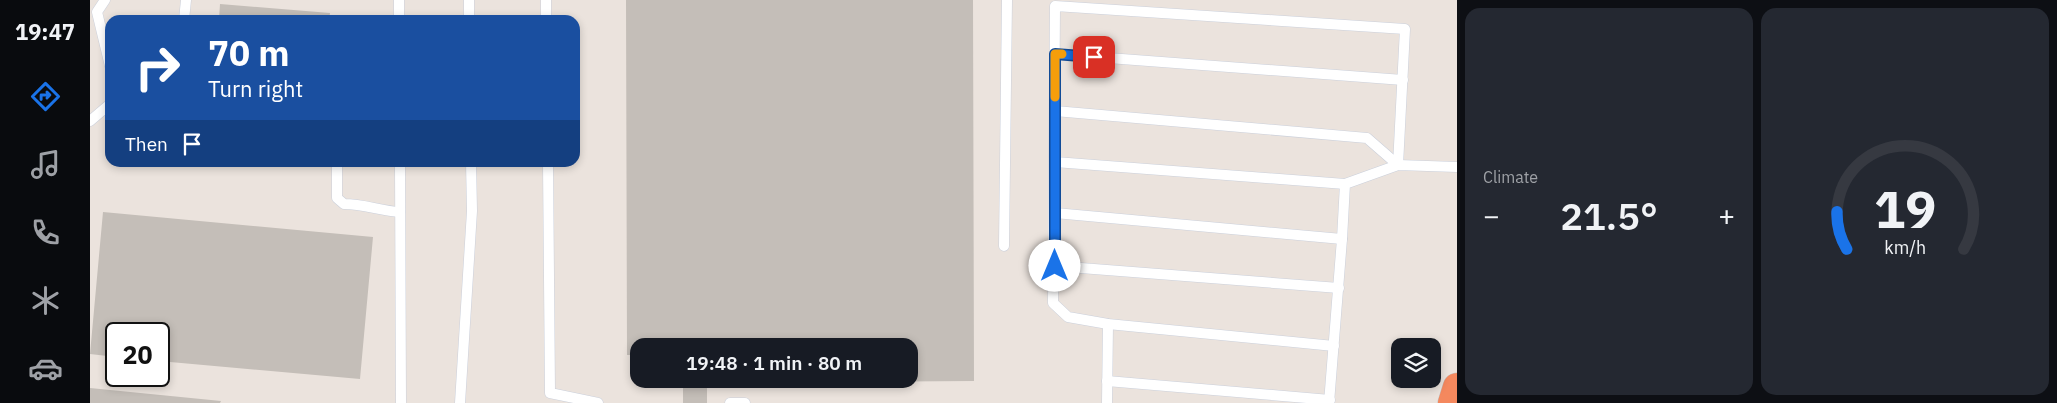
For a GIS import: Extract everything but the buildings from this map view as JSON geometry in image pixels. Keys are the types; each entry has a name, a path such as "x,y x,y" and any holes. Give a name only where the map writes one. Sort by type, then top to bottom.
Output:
{"highway":[{"path":"1452,403 1457,387"}],"lane":[{"path":"105,0 93,12 105,50"},
{"path":"184,15 186,0"},
{"path":"399,0 399,15"},
{"path":"468,0 469,15"},
{"path":"546,0 546,15"},
{"path":"1004,246 1007,0"},
{"path":"1334,346 1108,324 1068,317 1054,303 1055,6 1405,29 1398,164"},
{"path":"1055,54 1402,80"},
{"path":"90,121 105,108"},
{"path":"1055,111 1367,138 1398,164"},
{"path":"1055,162 1344,184 1398,164 1457,167"},
{"path":"336,167 337,198 344,204 357,204 383,211 400,212"},
{"path":"400,167 402,403"},
{"path":"460,403 472,211 471,167"},
{"path":"548,167 550,392 571,400 598,403"},
{"path":"1107,381 1330,401 1342,239 1344,184"},
{"path":"1055,213 1342,239"},
{"path":"1055,266 1338,288"},
{"path":"1107,403 1108,324"},
{"path":"730,403 745,403"}],"slow traffic":[{"path":"1055,97 1055,54 1062,54"}],"route":[{"path":"1055,266 1055,54 1094,57"}]}
